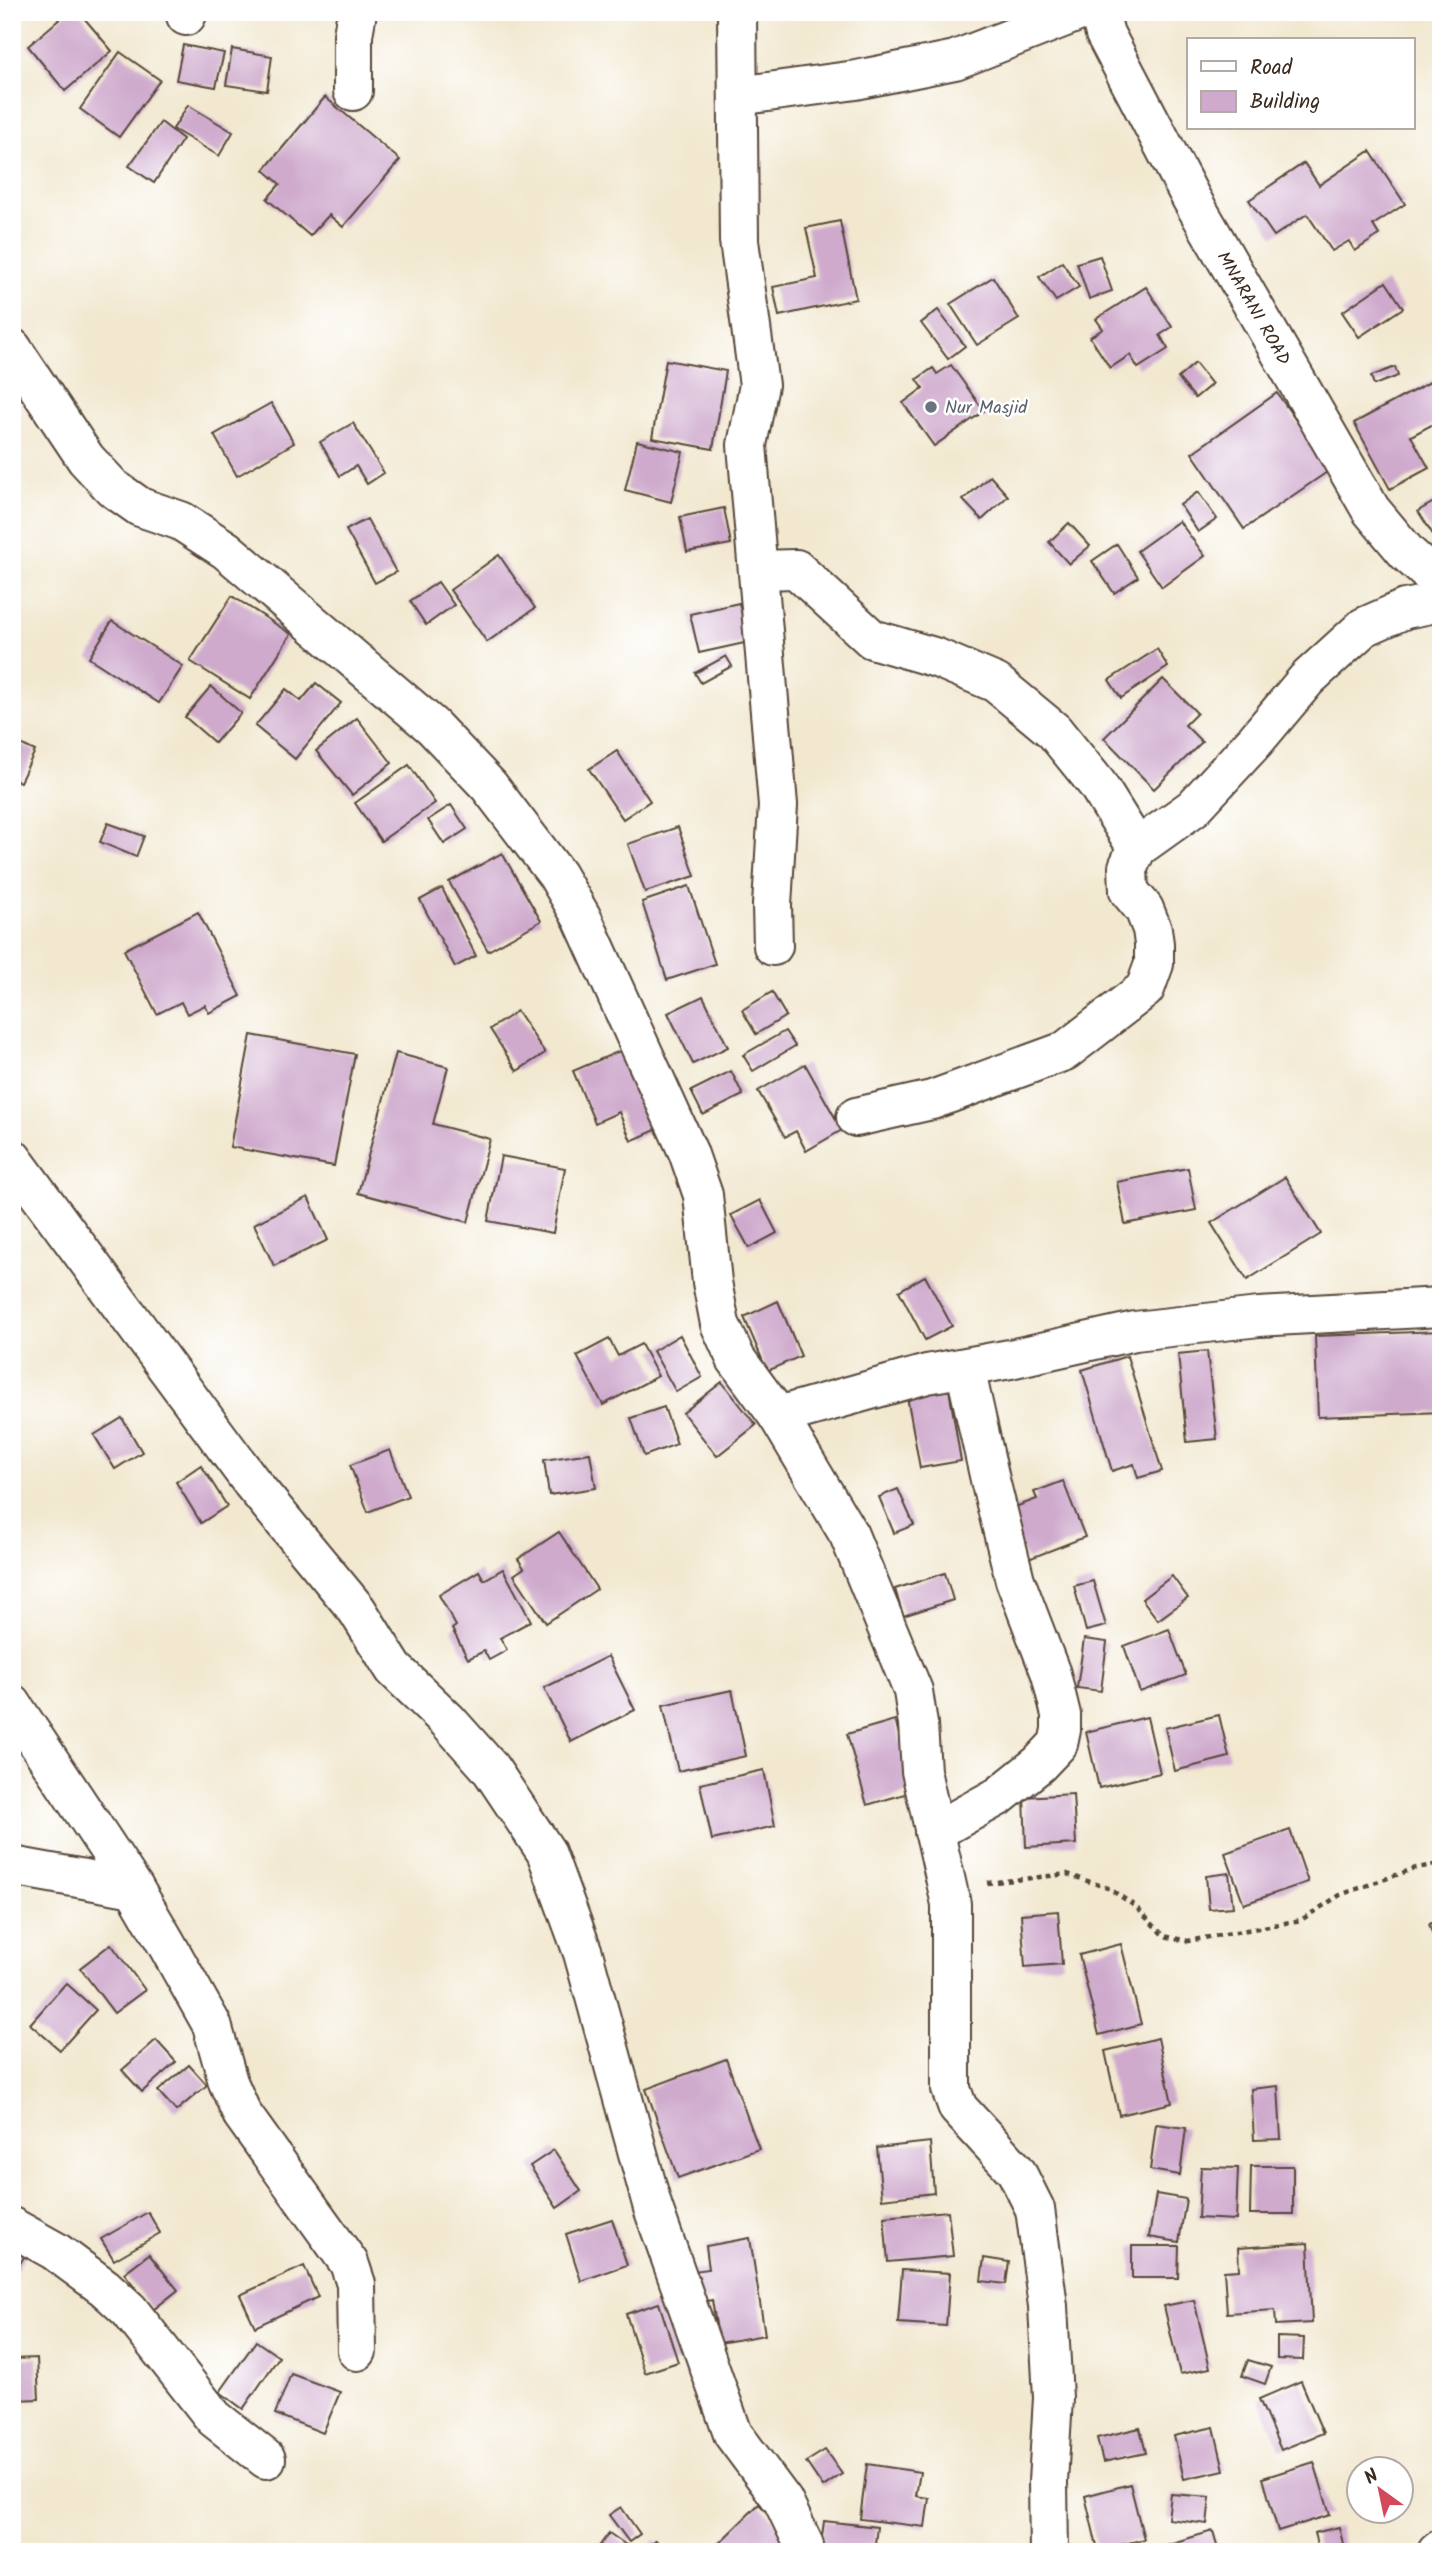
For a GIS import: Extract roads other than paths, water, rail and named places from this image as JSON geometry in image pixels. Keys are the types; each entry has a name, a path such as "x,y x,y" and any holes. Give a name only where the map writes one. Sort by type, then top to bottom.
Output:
{"street":[{"path":"353,91 353,35 357,12"},
{"path":"737,12 739,241 759,385 747,445 778,805 772,905 773,946"},
{"path":"738,96 856,80 956,60 1078,12"},
{"name":"MNARANI ROAD","path":"1099,12 1105,34 1191,198 1371,510 1406,553 1441,584"},
{"path":"12,348 86,460 113,488 140,508 181,521 226,550 432,726 489,786 557,875 582,918 688,1152 703,1195 712,1282 720,1324 736,1359 778,1416 849,1535 913,1691 921,1771 951,1904 951,2089 958,2108 1016,2171 1035,2209 1048,2306 1053,2398 1048,2482 1049,2552"},
{"path":"758,570 796,569 872,639 937,658 996,683 1054,731 1097,784 1137,848"},
{"path":"856,1117 932,1100 1065,1051 1145,989 1154,964 1154,944 1152,929 1144,909 1129,891 1128,867 1137,848 1193,808 1307,679 1364,627 1405,609 1441,602"},
{"path":"12,1158 253,1483 357,1610 394,1669 448,1721 491,1768 546,1852 583,1953 653,2208 733,2434 783,2501 804,2545 804,2552"},
{"path":"778,1416 927,1374 1135,1331 1259,1317 1441,1307"},
{"path":"934,1832 999,1796 1039,1764 1058,1744 1061,1730 1061,1715 1051,1674 1015,1580 965,1368"},
{"path":"12,1704 134,1888 212,2025 228,2082 242,2113 349,2263 356,2284 357,2351"},
{"path":"12,1866 134,1888"},
{"path":"12,2227 55,2250 105,2288 129,2310 214,2418 266,2459"}],"place":[{"name":"Nur Masjid","path":"931,407"}]}
